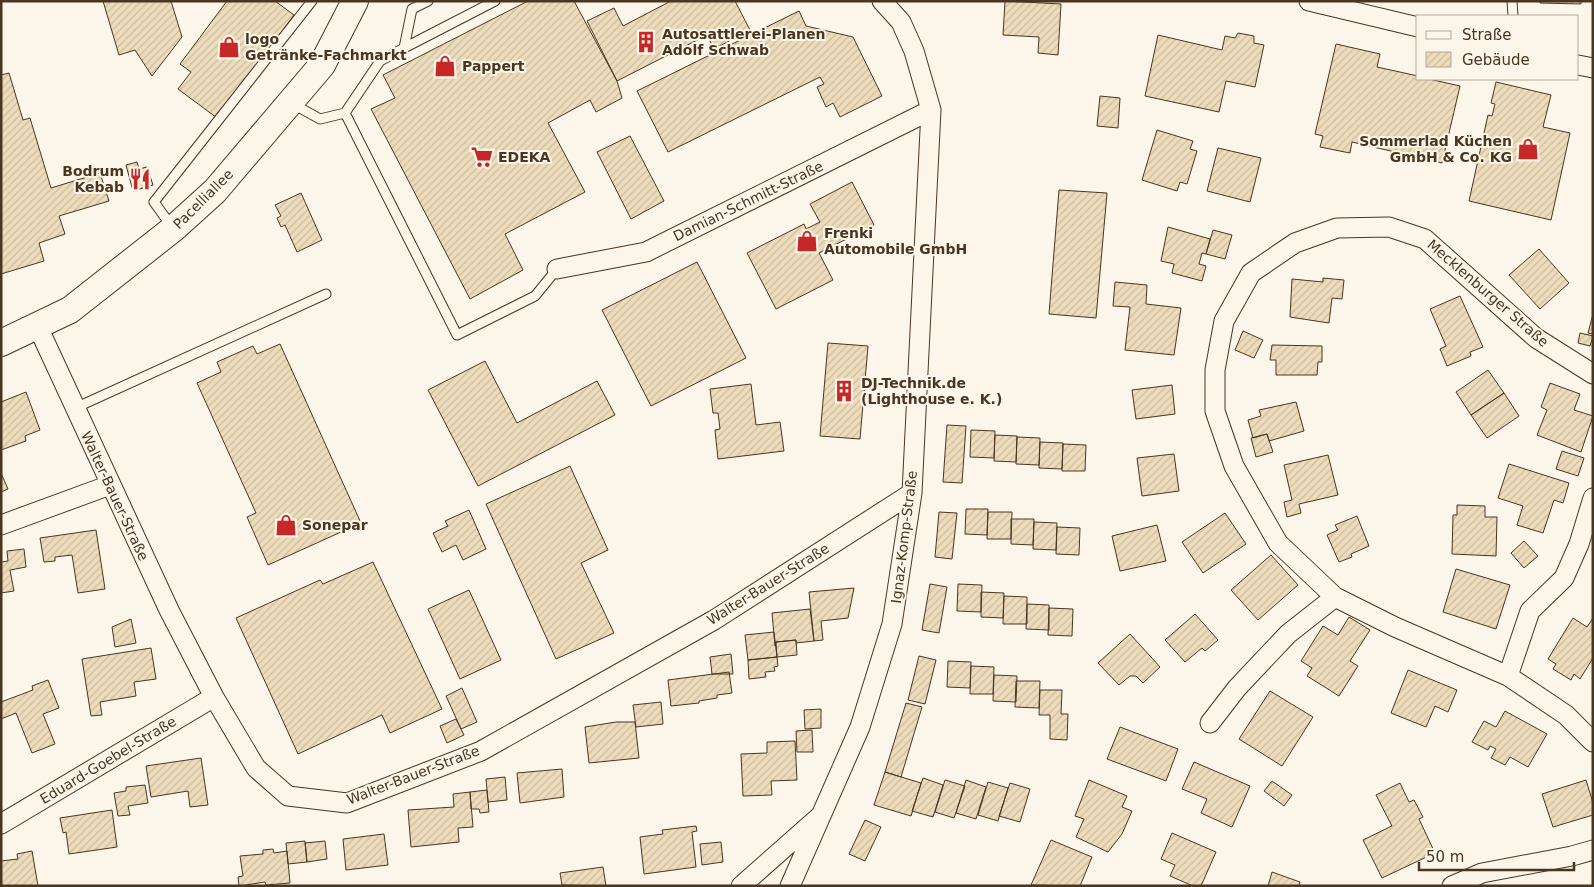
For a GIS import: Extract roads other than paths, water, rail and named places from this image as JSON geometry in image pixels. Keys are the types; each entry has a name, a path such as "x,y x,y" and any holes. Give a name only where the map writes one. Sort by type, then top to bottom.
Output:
{"main road":[{"name":"Pacelliallee","path":"1,343 38,327 70,310 173,228 215,191 322,65 355,1"}],"street":[{"name":"Ignaz-Komp-Straße","path":"790,886 860,728 892,624 912,493 932,110 914,51 901,22 882,1"},
{"path":"1309,1 1416,27"},
{"path":"1579,65 1593,68"},
{"name":"Damian-Schmitt-Straße","path":"557,269 646,252 932,110"},
{"name":"Mecklenburger Straße","path":"1593,374 1536,338 1425,239 1389,227 1337,228 1295,243 1251,272 1224,321 1215,370 1215,411 1234,466 1278,543 1335,597 1395,627 1508,676 1566,715 1593,742"},
{"name":"Walter-Bauer-Straße","path":"38,327 169,610 214,697 256,768 288,796 346,803 481,750 714,620 912,493"},
{"path":"1,525 110,485"},
{"path":"1508,676 1530,611 1564,578 1579,544 1593,498"},
{"path":"1210,723 1237,688 1288,634 1335,597"},
{"name":"Eduard-Goebel-Straße","path":"1,824 214,697"},
{"path":"741,886 823,813"},
{"path":"1452,886 1482,873 1572,856 1593,850"}],"lane":[{"path":"173,228 154,202 312,1"},
{"path":"404,48 412,9 428,1"},
{"path":"290,103 320,119 345,113 380,61 495,1"},
{"path":"1512,1 1513,15"},
{"path":"345,113 458,335 535,296 557,269"},
{"path":"74,408 326,294"}],"place":[{"name":"Autosattlerei-Planen Adolf Schwab","path":"646,42"},
{"name":"logo Getränke-Fachmarkt","path":"229,47"},
{"name":"Pappert","path":"445,66"},
{"name":"Sommerlad Küchen GmbH & Co. KG","path":"1528,149"},
{"name":"EDEKA","path":"482,157"},
{"name":"Bodrum Kebab","path":"140,179"},
{"name":"Frenki Automobile GmbH","path":"807,241"},
{"name":"DJ-Technik.de (Lighthouse e. K.)","path":"844,391"},
{"name":"Sonepar","path":"286,525"}]}
